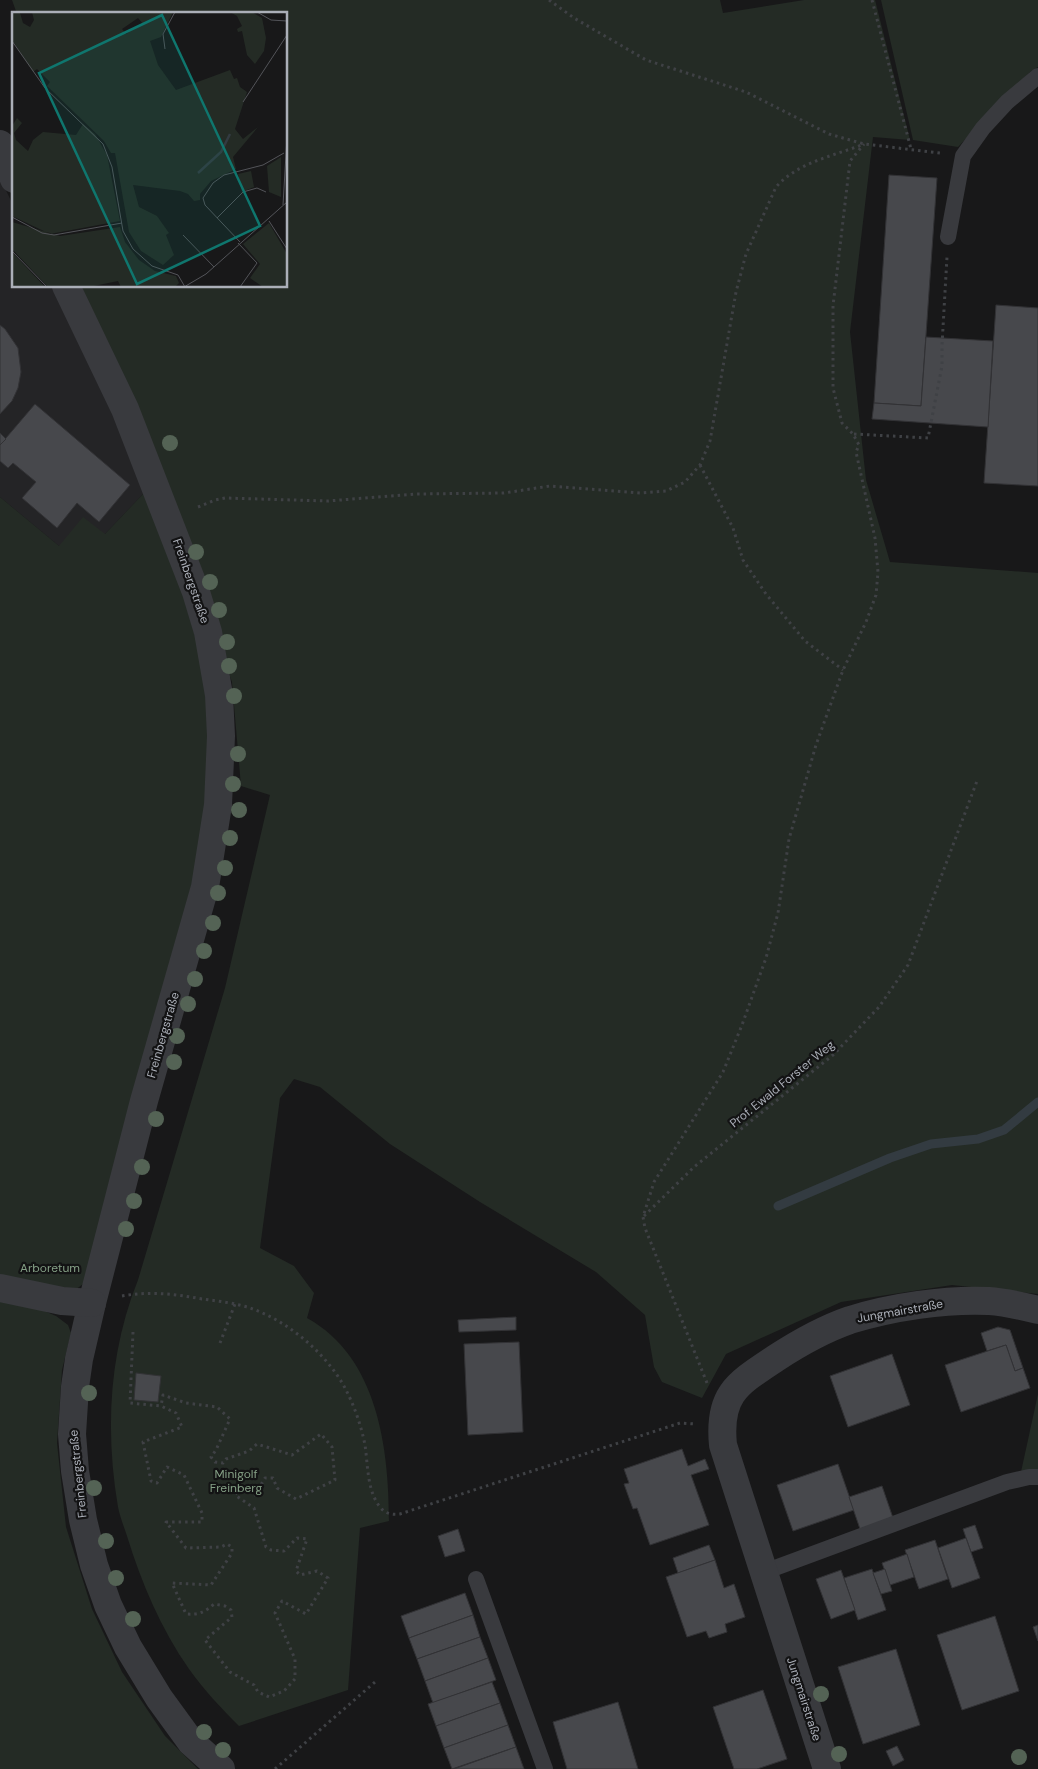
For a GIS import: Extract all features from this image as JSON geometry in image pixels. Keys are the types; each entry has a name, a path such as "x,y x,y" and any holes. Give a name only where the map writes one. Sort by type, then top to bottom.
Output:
{"street":[{"path":"0,144 12,174"},
{"name":"Freinbergstraße","path":"67,288 125,409 196,592 208,632 219,695 220,719 218,805 205,887 144,1101 79,1360 72,1434 75,1471 82,1520 94,1565 108,1605 128,1647 159,1698 192,1742 221,1769"},
{"path":"0,1288 62,1301 92,1303"},
{"name":"Jungmairstraße","path":"827,1769 723,1445 721,1429 723,1410 727,1400 735,1388 794,1346 850,1320 888,1311 951,1302 990,1301 1038,1310"}],"lane":[{"path":"948,237 963,156 983,128 1007,102 1038,76"},
{"path":"764,1572 1007,1482 1038,1477"},
{"path":"476,1578 546,1769"}],"path":[{"path":"549,0 574,18 646,60 746,92 828,134 864,144 963,156"},
{"path":"872,0 911,149"},
{"path":"707,1384 645,1228 643,1217 654,1182 723,1072 745,1017 766,958 778,913 789,838 816,745 843,670 866,622 876,595 878,572 876,538 856,452 859,444 853,434 842,423 833,388 833,306 850,161 864,144"},
{"path":"198,507 225,498 328,501 416,494 504,493 550,486 640,493 666,491 685,482 700,465 710,441 735,301 746,254 776,187 784,178 800,168 864,144"},
{"path":"853,434 928,438 942,366 948,237"},
{"path":"700,465 733,528 744,560 766,594 805,641 843,670"},
{"name":"Prof. Ewald Forster Weg","path":"643,1217 694,1166 833,1055 879,1007 908,965 976,781"},
{"path":"125,1296 146,1293 186,1296 236,1304 251,1308 280,1322 307,1343 328,1364 345,1387 357,1414 374,1497 381,1508 391,1515 400,1514 680,1422 721,1429"},
{"path":"220,1343 236,1304"},
{"path":"133,1332 130,1403 161,1406 176,1413 182,1427 143,1442 152,1481 157,1483 167,1467 184,1475 202,1513 202,1522 166,1522 186,1548 221,1547 227,1544 232,1547 232,1553 210,1585 172,1583 186,1614 195,1615 205,1612 214,1604 225,1606 231,1610 232,1617 205,1640 230,1672 254,1685 258,1692 269,1697 284,1691 295,1678 295,1658 276,1613 282,1601 306,1614 328,1578 318,1571 300,1575 296,1571 308,1538 297,1538 284,1551 271,1550 266,1547 254,1508 235,1495 241,1486 255,1495 266,1478 273,1478 277,1488 296,1499 335,1480 332,1446 321,1434 292,1455 257,1444 249,1451 226,1458 223,1463 215,1462 210,1457 216,1450 230,1419 217,1406 186,1403 163,1395 161,1406"},
{"path":"275,1769 375,1682"}],"shaded area":[{"path":"0,178 12,203 12,288 53,288 112,411 144,493 105,534 59,546 0,497"}],"green space":[{"name":"Minigolf Freinberg","path":"12,0 720,0 723,13 804,0 875,0 910,140 873,137 850,332 866,480 890,562 1038,573 1038,1294 952,1285 841,1302 726,1354 702,1398 662,1382 654,1367 645,1315 596,1272 480,1202 390,1144 320,1087 294,1079 280,1098 260,1248 294,1266 314,1293 307,1318 331,1335 350,1356 364,1380 375,1407 382,1435 386,1464 389,1521 360,1528 348,1690 239,1726 213,1699 189,1669 169,1638 145,1588 118,1507 114,1478 111,1421 116,1363 128,1307 138,1280 225,988 270,795 241,786 232,682 194,576 77,288 288,288 288,12 16,12"},
{"path":"881,0 1038,0 1038,67 1030,72 958,147 913,140"},
{"name":"Arboretum","path":"144,493 174,564 206,673 208,785 195,874 83,1284 75,1290 0,1283 0,497 59,546 83,517 105,534"},
{"path":"0,1301 42,1310 56,1316 68,1325 71,1333 62,1370 57,1443 66,1527 92,1609 122,1672 165,1736 198,1769 0,1769"},
{"path":"1038,1394 1038,1471 1021,1472"}],"building":[{"path":"889,175 937,178 921,406 874,403"},
{"path":"996,305 1038,308 1038,486 984,483"},
{"path":"0,325 18,348 21,372 18,388 12,401 0,414"},
{"path":"926,337 993,341 988,427 872,419 874,403 921,406"},
{"path":"35,404 130,485 99,522 77,503 57,528 22,498 36,482 13,463 8,468 0,461 0,445"},
{"path":"0,433 6,439 0,445"},
{"path":"516,1317 516,1330 459,1332 458,1320"},
{"path":"998,1327 1010,1330 1023,1368 1015,1371 1006,1345 987,1351 981,1333"},
{"path":"519,1342 523,1432 468,1435 464,1344"},
{"path":"1006,1345 1015,1371 1023,1368 1030,1388 961,1412 945,1365"},
{"path":"892,1354 910,1405 848,1427 830,1376"},
{"path":"136,1373 161,1376 158,1402 134,1400"},
{"path":"682,1449 688,1466 705,1459 709,1469 691,1475 709,1525 650,1545 637,1508 633,1509 624,1484 629,1483 624,1469"},
{"path":"838,1464 854,1510 793,1531 777,1485"},
{"path":"882,1486 893,1518 860,1529 849,1497"},
{"path":"975,1525 983,1548 971,1552 963,1529"},
{"path":"458,1529 465,1551 445,1557 438,1536"},
{"path":"966,1538 980,1578 952,1588 938,1548"},
{"path":"935,1540 948,1579 919,1589 905,1550"},
{"path":"709,1545 715,1560 678,1573 673,1558"},
{"path":"907,1554 914,1577 890,1585 882,1563"},
{"path":"715,1560 724,1588 734,1584 745,1617 725,1624 727,1632 709,1638 706,1631 687,1637 666,1577"},
{"path":"872,1569 886,1610 858,1620 844,1578"},
{"path":"885,1569 892,1591 881,1594 873,1573"},
{"path":"841,1570 855,1610 831,1619 816,1579"},
{"path":"465,1593 473,1615 409,1638 401,1616"},
{"path":"473,1615 480,1637 417,1659 409,1638"},
{"path":"995,1616 1019,1691 962,1710 937,1635"},
{"path":"1038,1625 1038,1641 1033,1627"},
{"path":"480,1637 488,1658 425,1681 417,1659"},
{"path":"896,1649 920,1725 863,1744 838,1667"},
{"path":"488,1658 496,1680 433,1703 425,1681"},
{"path":"492,1682 500,1703 436,1726 428,1704"},
{"path":"763,1690 787,1759 757,1769 734,1769 713,1707"},
{"path":"618,1702 638,1769 567,1769 553,1722"},
{"path":"500,1703 508,1725 444,1748 436,1726"},
{"path":"508,1725 516,1747 452,1769 444,1748"},
{"path":"897,1746 904,1760 893,1766 886,1751"},
{"path":"516,1747 524,1769 454,1769"}],"waterway":[{"path":"778,1206 890,1158 931,1144 978,1139 1004,1130 1038,1102"}]}
